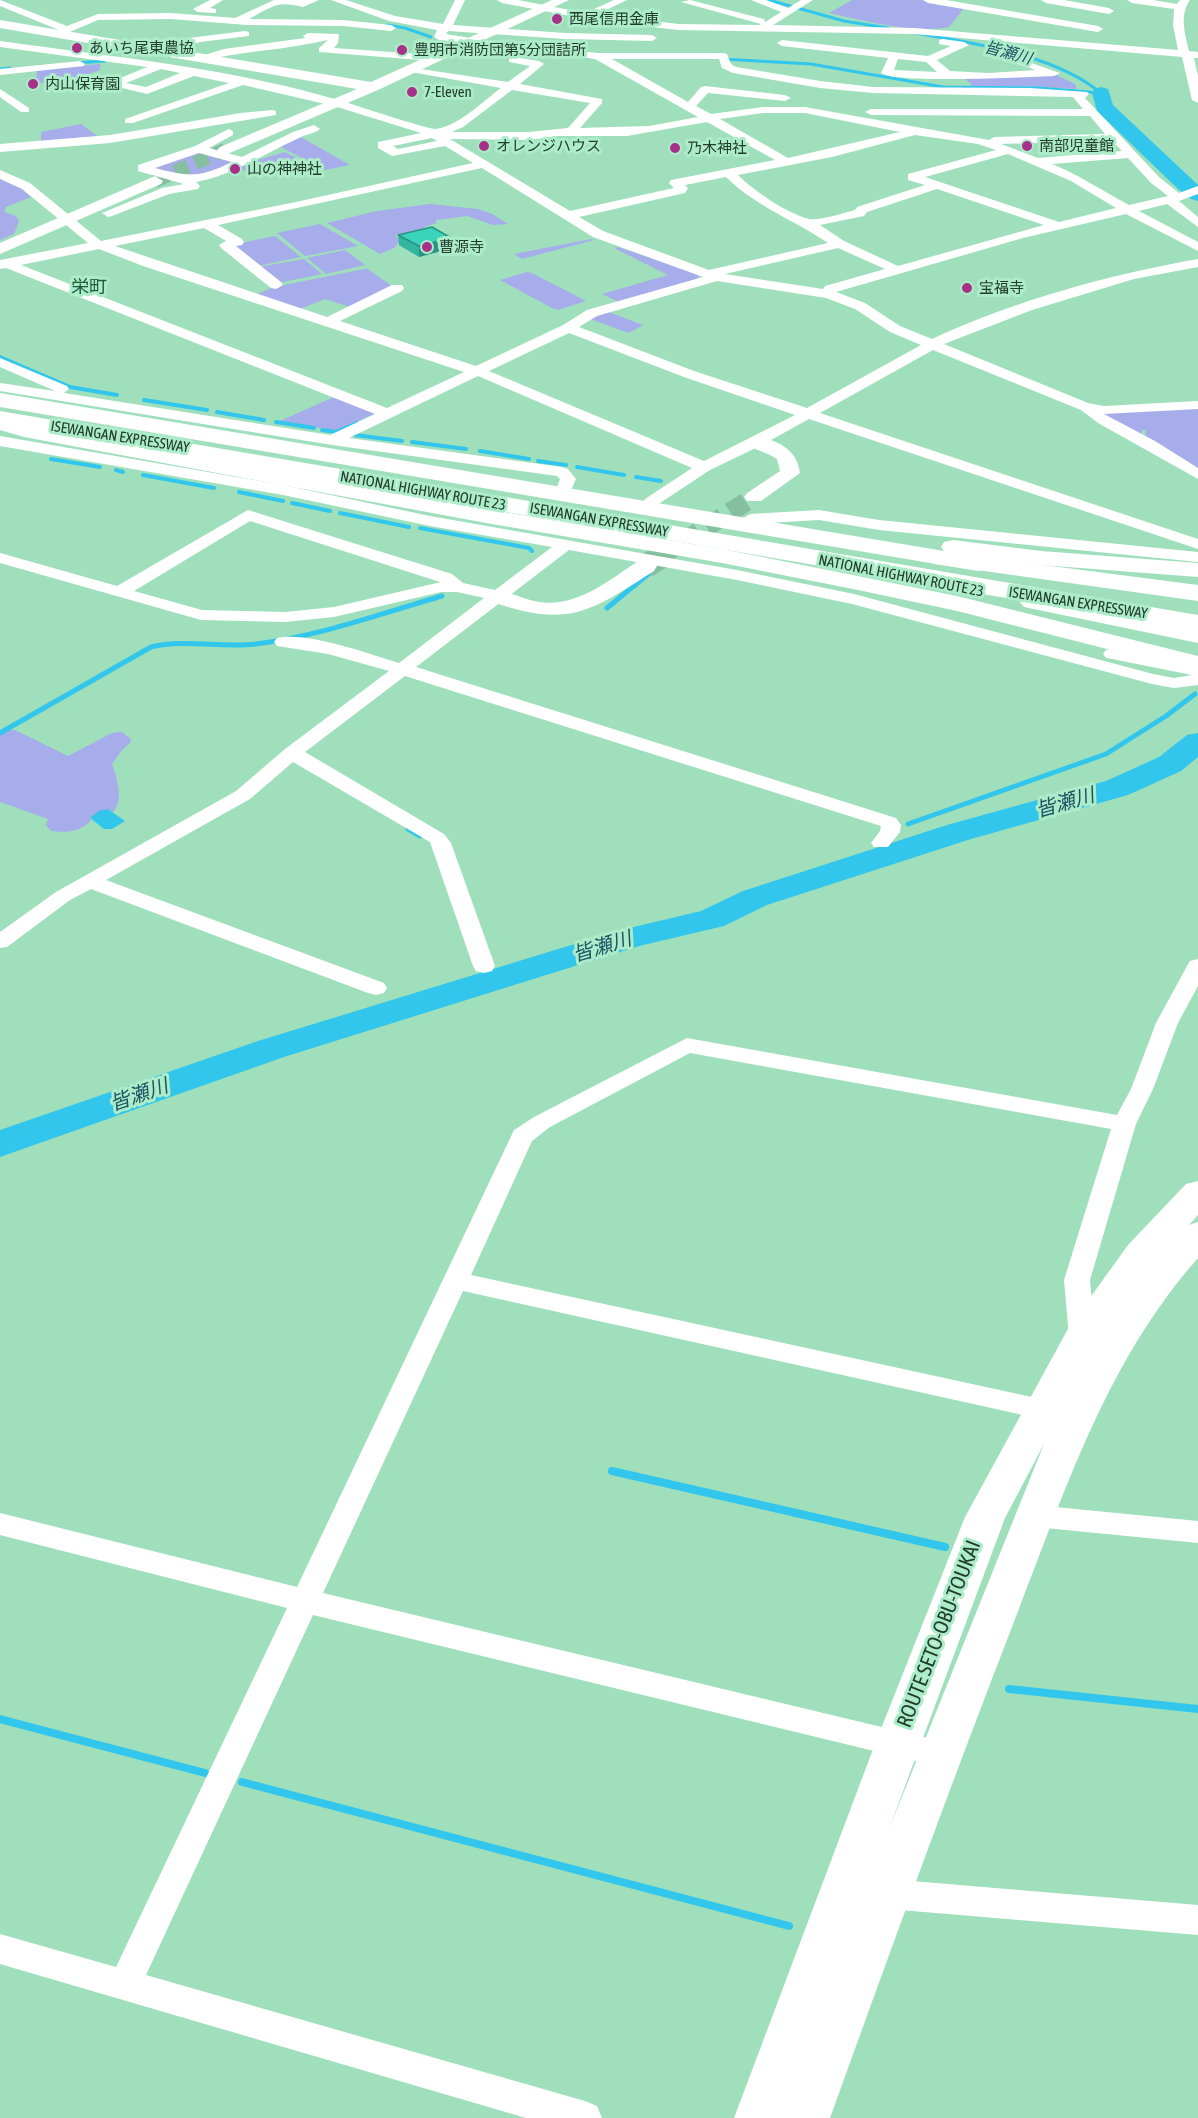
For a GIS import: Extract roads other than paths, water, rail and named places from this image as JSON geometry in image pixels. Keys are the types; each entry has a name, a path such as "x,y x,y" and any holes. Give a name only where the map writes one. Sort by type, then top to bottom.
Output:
{"main road":[{"name":"NATIONAL HIGHWAY ROUTE 23","path":"0,402 1198,598"},
{"name":"ISEWANGAN EXPRESSWAY","path":"0,402 1198,606"},
{"name":"NATIONAL HIGHWAY ROUTE 23","path":"0,420 878,570 1198,635"},
{"name":"ISEWANGAN EXPRESSWAY","path":"0,420 261,460 1198,623"},
{"path":"0,420 24,430 486,516 722,556 858,583 957,604 1198,664"},
{"path":"308,452 379,455 651,502 752,508 880,539 1030,556 1198,570"},
{"path":"486,516 516,537"},
{"path":"894,553 1198,593"},
{"path":"737,575 782,575 858,583"},
{"path":"1010,592 1065,612 1198,639"},
{"name":"ROUTE SETO-OBU-TOUKAI","path":"760,2118 897,1744 985,1516 1082,1336 1141,1254 1198,1193"},
{"path":"804,2118 940,1754 1070,1429 1112,1349 1155,1283 1198,1235"}],"street":[{"path":"1,3 17,0"},
{"path":"198,9 219,0"},
{"path":"234,34 241,22 267,5 285,0"},
{"path":"290,0 303,4 314,0"},
{"path":"336,0 393,19 437,39 496,30 565,36 661,39"},
{"path":"434,58 437,39 460,0"},
{"path":"502,0 641,24 706,29 764,26 875,33 963,45 929,58 772,42"},
{"path":"472,48 496,30 563,0"},
{"path":"586,16 622,0"},
{"path":"756,0 788,5 804,3"},
{"path":"928,0 962,20 1088,45 1198,55"},
{"path":"1049,0 1109,11"},
{"path":"1088,45 1118,0"},
{"path":"1132,0 1183,10 1184,53 1188,56 1198,100"},
{"path":"1,3 62,31 92,18"},
{"path":"685,3 764,26 772,42"},
{"path":"103,4 121,10 241,22 369,25 399,29 472,48 600,57 723,56 726,66 733,70 838,88 902,90 973,88 1082,92"},
{"path":"764,26 788,5"},
{"path":"31,16 92,18 151,13 160,7 223,12 213,19"},
{"path":"641,24 665,12"},
{"path":"772,42 914,31 962,20 1098,29"},
{"path":"0,24 38,31 62,31 162,52 373,87"},
{"path":"200,58 224,52 279,46 358,32 369,25"},
{"path":"1,44 38,31"},
{"path":"0,72 116,60 162,52 182,41 214,35 253,34"},
{"path":"272,34 335,36"},
{"path":"335,36 333,43 323,50 434,58"},
{"path":"1,44 160,66 337,103 434,134 598,234 712,275 829,294 860,306 895,329 1085,407 1104,410 1198,405"},
{"path":"994,53 1063,77 1080,85 1082,92"},
{"path":"894,55 887,73 925,76 1063,77"},
{"path":"600,57 787,162"},
{"path":"225,150 337,103 434,58"},
{"path":"929,58 973,88"},
{"path":"447,142 396,153 382,145 434,134 459,125 539,64 506,59"},
{"path":"160,66 114,83 147,91 193,72"},
{"path":"411,69 598,101 571,132"},
{"path":"0,148 110,139 268,114 240,106 293,92 322,78"},
{"path":"129,121 242,82"},
{"path":"689,108 705,89 826,103 871,112 1094,113"},
{"path":"902,90 914,131"},
{"path":"0,92 25,110"},
{"path":"1082,92 1078,97 1198,223"},
{"path":"434,134 529,136 571,132 649,130 764,110 805,110 980,141 1008,150 1075,178 1093,191 1198,247"},
{"path":"186,180 215,175 297,134 314,129"},
{"path":"566,216 681,190 682,188 675,183 832,153 914,131"},
{"path":"108,213 166,191 195,186 186,180 142,168 199,149 229,133"},
{"path":"138,135 243,161"},
{"path":"980,141 1117,137"},
{"path":"1008,150 912,177 1056,225"},
{"path":"1037,162 1133,154"},
{"path":"4,255 97,244 484,164"},
{"path":"729,173 743,188 771,206 809,224 839,244 897,270"},
{"path":"0,174 26,186 97,244 477,371 705,467"},
{"path":"4,255 66,219 154,181"},
{"path":"809,224 860,213 861,210 882,201 935,186"},
{"path":"829,294 830,289 1056,225 1174,199 1198,190"},
{"path":"205,223 237,242 226,245 276,285 246,295"},
{"path":"332,440 568,328 592,313 712,275 839,244"},
{"path":"4,255 386,413"},
{"path":"651,502 705,467 757,442 921,349 1027,306 1132,275 1198,263"},
{"path":"328,322 397,288"},
{"path":"568,328 689,374 1198,544"},
{"path":"0,362 94,402"},
{"path":"0,387 332,440 562,472 568,479 565,487"},
{"path":"1085,407 1097,417 1151,444 1180,465 1198,474"},
{"path":"0,441 283,490 564,546 737,575 854,599 1152,679 1174,683 1198,680"},
{"path":"752,508 790,473 788,458 780,450 757,442"},
{"path":"752,508 819,515 879,525 1198,557"},
{"path":"119,592 248,515 446,578 457,587"},
{"path":"0,942 63,896 243,795 292,753 564,546"},
{"path":"0,558 201,615 250,618 334,612 441,587 457,587 542,609 566,610 588,601 646,566"},
{"path":"283,642 298,643 402,669 889,822 890,832 881,843"},
{"path":"1028,645 1042,642 1173,665 1198,672"},
{"path":"292,753 437,838 441,843 484,966"},
{"path":"90,882 376,988"},
{"path":"1082,1336 1077,1280 1124,1125 1142,1089 1167,1023 1198,966"},
{"path":"124,1985 177,1879 305,1601 457,1281 522,1136 542,1122 687,1045 1124,1125"},
{"path":"457,1281 1041,1409"},
{"path":"1035,1516 1198,1532"},
{"path":"0,1524 305,1601 940,1754"},
{"path":"888,1894 1198,1920"},
{"path":"0,1949 585,2118"}],"waterway":[{"name":"皆瀬川","path":"769,0 844,21 888,28"},
{"path":"387,25 405,28 431,37"},
{"path":"722,59 811,64 943,87 1039,88 1101,93 1061,69 1013,52 916,33"},
{"path":"482,46 589,57"},
{"path":"75,63 105,61"},
{"path":"0,69 10,68"},
{"name":"皆瀬川","path":"1101,93 1104,107 1198,195"},
{"path":"0,357 70,387 117,395"},
{"path":"144,400 207,410"},
{"path":"217,412 264,420"},
{"path":"276,422 314,428"},
{"path":"322,430 336,432 357,423"},
{"path":"355,435 402,441"},
{"path":"412,442 466,449"},
{"path":"480,451 529,459"},
{"path":"51,459 100,467"},
{"path":"538,461 566,465"},
{"path":"577,467 624,475"},
{"path":"116,470 123,472"},
{"path":"143,475 214,488"},
{"path":"636,477 661,481"},
{"path":"239,492 283,501"},
{"path":"292,503 330,511"},
{"path":"340,513 409,527"},
{"path":"420,528 529,548 532,551"},
{"path":"607,608 652,571"},
{"path":"0,733 151,647 177,644 243,645 303,636 442,596"},
{"path":"908,824 1106,754 1166,716 1195,694"},
{"name":"皆瀬川","path":"0,1144 271,1049 629,938 712,919 755,898 959,832 1117,788 1170,764 1198,742"},
{"path":"408,829 420,836"},
{"path":"612,1471 945,1547"},
{"path":"1009,1689 1198,1709"},
{"path":"0,1719 205,1773"},
{"path":"242,1782 789,1926"}],"tunnel":[{"path":"155,181 225,150"},
{"path":"659,557 754,497"},
{"path":"646,566 662,556"}],"place":[{"name":"西尾信用金庫","path":"557,19"},
{"name":"あいち尾東農協","path":"77,48"},
{"name":"豊明市消防団第5分団詰所","path":"402,50"},
{"name":"内山保育園","path":"33,84"},
{"name":"7-Eleven","path":"412,92"},
{"name":"オレンジハウス","path":"484,146"},
{"name":"南部児童館","path":"1027,146"},
{"name":"乃木神社","path":"675,148"},
{"name":"山の神神社","path":"235,169"},
{"name":"曹源寺","path":"427,247"},
{"name":"宝福寺","path":"967,288"}],"district":[{"name":"栄町","path":"89,287"}]}
